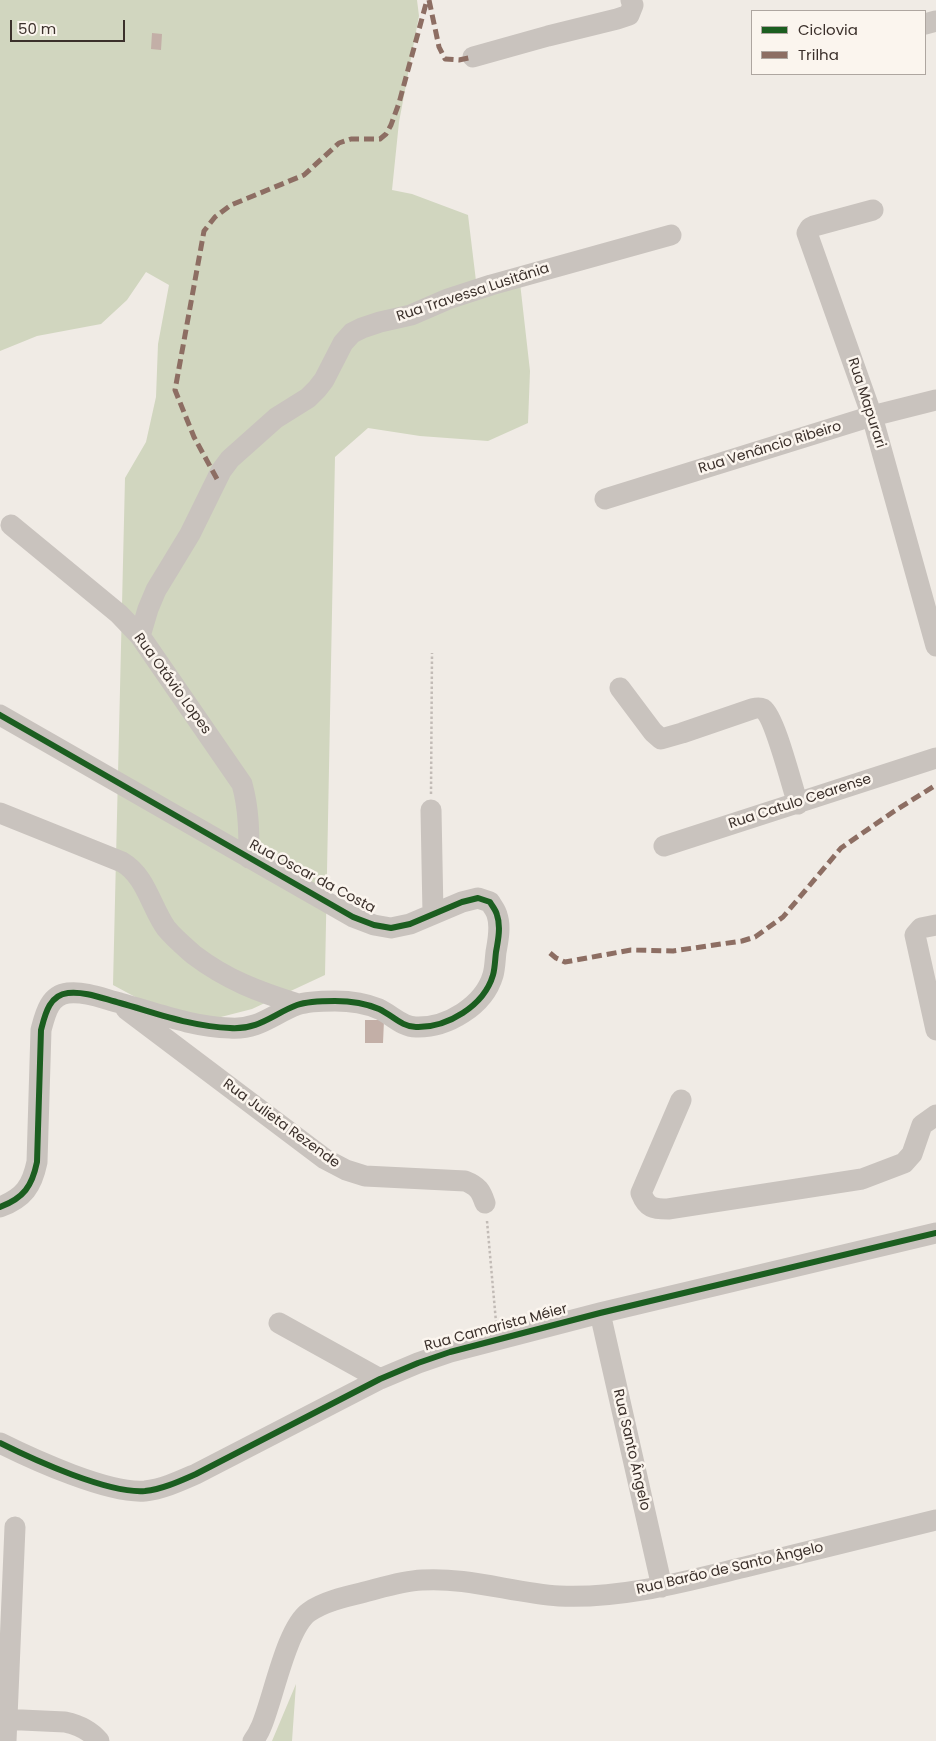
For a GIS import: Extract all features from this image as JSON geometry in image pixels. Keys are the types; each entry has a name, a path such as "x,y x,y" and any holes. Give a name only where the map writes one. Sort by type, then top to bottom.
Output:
{"street":[{"path":"473,57 629,15 633,5 631,0"},
{"name":"Rua Mapurari","path":"873,210 814,226 807,233 872,416 936,646"},
{"name":"Rua Travessa Lusitânia","path":"140,636 156,590 190,534 221,471 230,459 276,418 308,398 317,389 327,375 343,343 352,334 362,328 380,322 411,316 448,299 491,285 671,235"},
{"name":"Rua Venâncio Ribeiro","path":"605,500 872,416 936,400"},
{"name":"Rua Otávio Lopes","path":"11,525 119,614 140,636 242,784 247,800 249,858"},
{"path":"620,688 660,739 752,709 759,708 764,710 772,723 798,804"},
{"name":"Rua Oscar da Costa","path":"0,715 353,917 374,925 391,928 410,924 462,902 478,898 490,902 498,915 499,933 493,976 474,1005 448,1020 417,1027 403,1024 381,1010 368,1005 335,1001 298,1004 258,1025 233,1029 211,1027 184,1021 90,995 66,993 57,997 50,1004 45,1014 41,1030 37,1162 34,1178 26,1191 16,1199 0,1207"},
{"name":"Rua Catulo Cearense","path":"664,846 936,758"},
{"path":"431,810 433,914"},
{"path":"0,813 130,866 142,883 168,930 185,948 208,965 234,980 257,991 298,1004"},
{"path":"936,925 921,928 915,935 936,1030"},
{"name":"Rua Julieta Rezende","path":"118,1003 317,1153 346,1170 365,1176 465,1182 476,1185 481,1191 485,1204"},
{"path":"681,1100 642,1193 645,1202 654,1209 668,1209 862,1179 904,1163 912,1154 922,1125 936,1115"},
{"name":"Rua Camarista Méier","path":"0,1443 26,1456 85,1479 122,1490 145,1491 170,1485 196,1474 380,1379 450,1352 936,1233"},
{"name":"Rua Santo Ângelo","path":"600,1314 662,1587"},
{"path":"279,1323 380,1379"},
{"name":"Rua Barão de Santo Ângelo","path":"253,1741 261,1728 290,1643 302,1618 310,1611 321,1606 353,1595 396,1584 423,1580 462,1581 556,1596 611,1595 662,1587 936,1520"},
{"path":"6,1741 3,1720 6,1588 14,1527"},
{"path":"3,1720 75,1724 90,1732 99,1741"}],"path":[{"path":"431,810 432,653"},
{"path":"485,1204 498,1339"}],"green space":[{"path":"0,0 417,0 419,16 399,122 392,190 412,194 468,215 476,281 519,274 530,371 528,423 488,441 420,436 368,428 335,457 325,975 252,1009 217,1018 165,1013 113,985 125,478 146,442 156,397 158,344 169,285 146,272 127,300 101,324 37,336 0,351"},
{"path":"296,1684 292,1741 272,1741"}],"building":[{"path":"152,33 162,34 161,50 151,49"},
{"path":"365,1020 384,1020 383,1043 365,1043"}],"marked path":[{"path":"217,479 194,437 175,390 204,231 215,217 231,205 304,175 339,143 351,139 380,139 386,134 399,103 427,0"},
{"path":"429,0 439,47 445,59 459,60 473,57"},
{"path":"550,953 565,962 631,950 673,951 742,941 755,937 783,917 841,848 936,785"}],"cycle path":[{"path":"0,715 353,917 374,925 391,928 410,924 462,902 478,898 490,902 496,913 499,929 493,975 482,996 463,1013 440,1024 428,1026 416,1027 406,1025 379,1009 352,1002 311,1002 297,1005 249,1027 230,1028 202,1025 175,1019 88,994 68,993 56,998 49,1007 41,1030 37,1162 35,1170 26,1190 15,1200 0,1207"},
{"path":"0,1443 92,1482 130,1490 152,1490 196,1474 380,1379 450,1352 600,1313 936,1233"}]}
